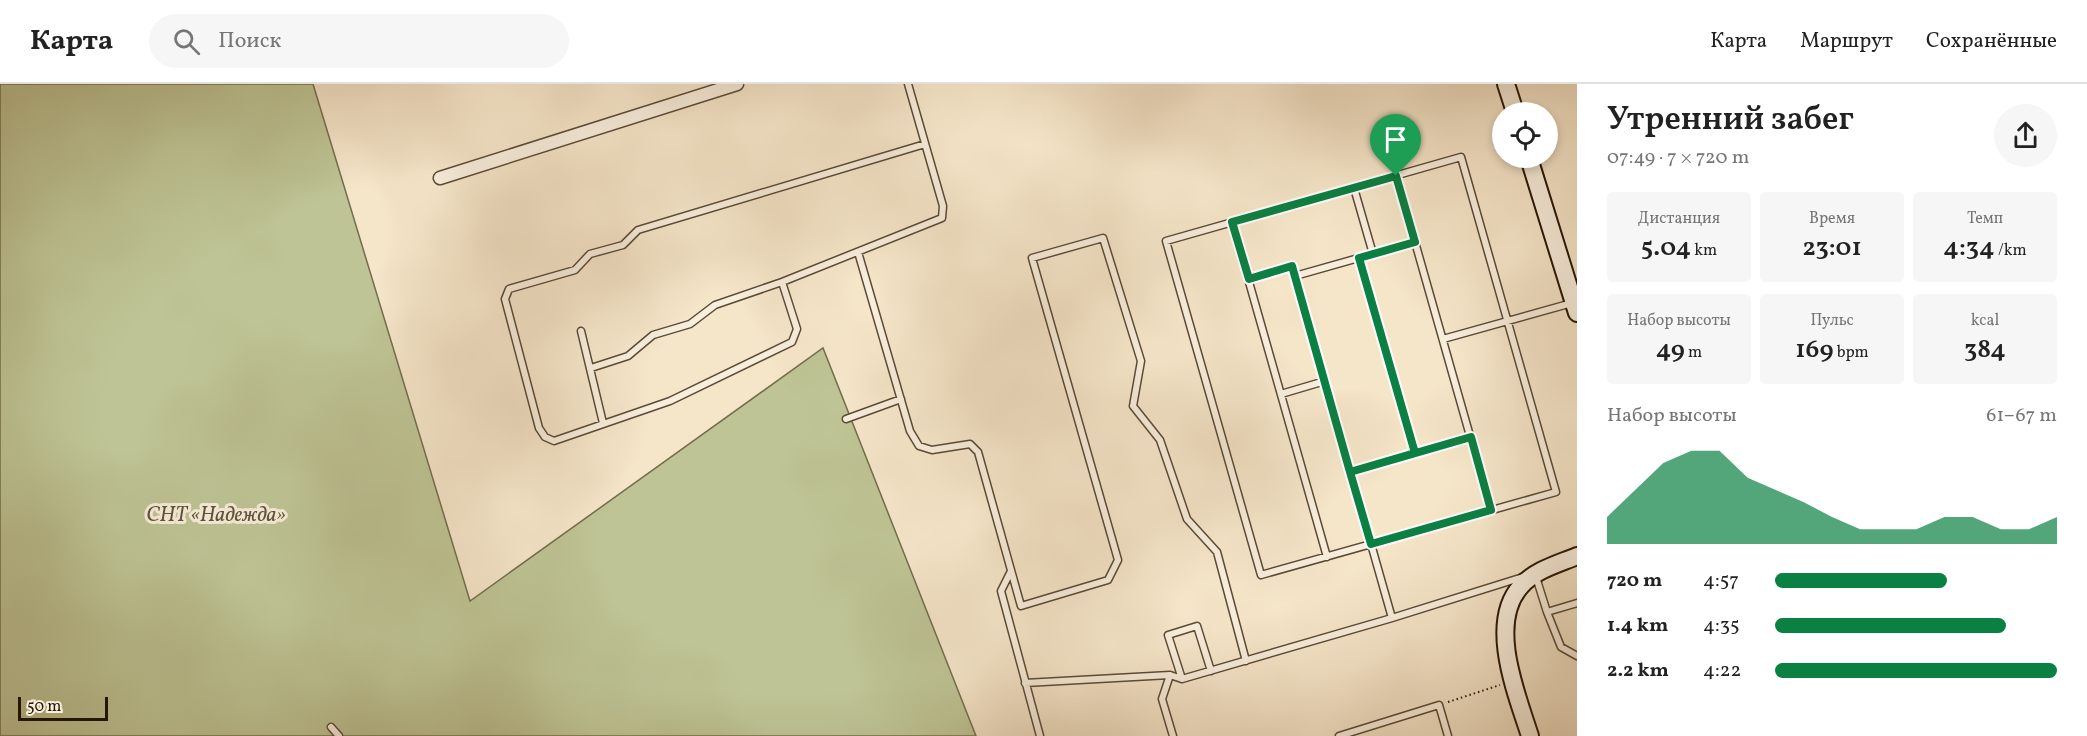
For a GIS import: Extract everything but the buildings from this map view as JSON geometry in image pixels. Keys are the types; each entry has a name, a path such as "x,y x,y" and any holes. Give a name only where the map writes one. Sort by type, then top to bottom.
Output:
{"street":[{"path":"440,178 737,84"},
{"path":"1506,84 1512,102"},
{"path":"1532,168 1575,308"},
{"path":"1530,736 1512,678 1505,635 1507,617 1512,600 1520,586 1535,573 1577,556"}],"lane":[{"path":"591,368 628,356 653,335 690,324 715,305 782,282 942,218 943,206 908,84"},
{"path":"782,282 797,329 792,342 670,401 554,441 545,436 539,428 505,299 509,289 575,270 590,255 623,245 638,230 925,144"},
{"path":"1461,157 1556,492 1261,576 1166,241 1354,188 1461,157"},
{"path":"1396,176 1491,510"},
{"path":"1354,188 1373,254"},
{"path":"1232,222 1327,557"},
{"path":"858,252 910,432 919,446 933,450 970,444 978,452 1021,606 1108,580 1118,560 1032,258 1103,238 1141,361 1133,406 1160,440 1187,519 1217,552 1246,661"},
{"path":"1295,276 1415,242"},
{"path":"1359,258 1415,453"},
{"path":"1249,279 1292,266 1392,618"},
{"path":"1443,339 1508,320 1575,308"},
{"path":"581,331 603,423"},
{"path":"1281,394 1325,381"},
{"path":"846,419 901,399"},
{"path":"1350,472 1471,437"},
{"path":"1011,570 1001,591 1040,736"},
{"path":"1025,683 1170,675 1182,679 1392,618 1535,573 1561,646 1577,656"},
{"path":"1547,612 1577,603"},
{"path":"1182,679 1168,635 1197,626 1210,671"},
{"path":"1170,675 1162,699 1173,736"},
{"path":"1339,736 1439,705 1448,736"},
{"path":"331,727 339,736"}],"path":[{"path":"1439,705 1504,684"}],"green space":[{"name":"СНТ «Надежда»","path":"0,84 313,84 470,601 823,348 976,736 0,736"}],"route":[{"path":"1396,176 1232,222 1249,279 1292,266 1350,472 1471,437 1491,510 1371,544 1350,472 1415,453 1359,258 1415,242 1396,176"}]}
